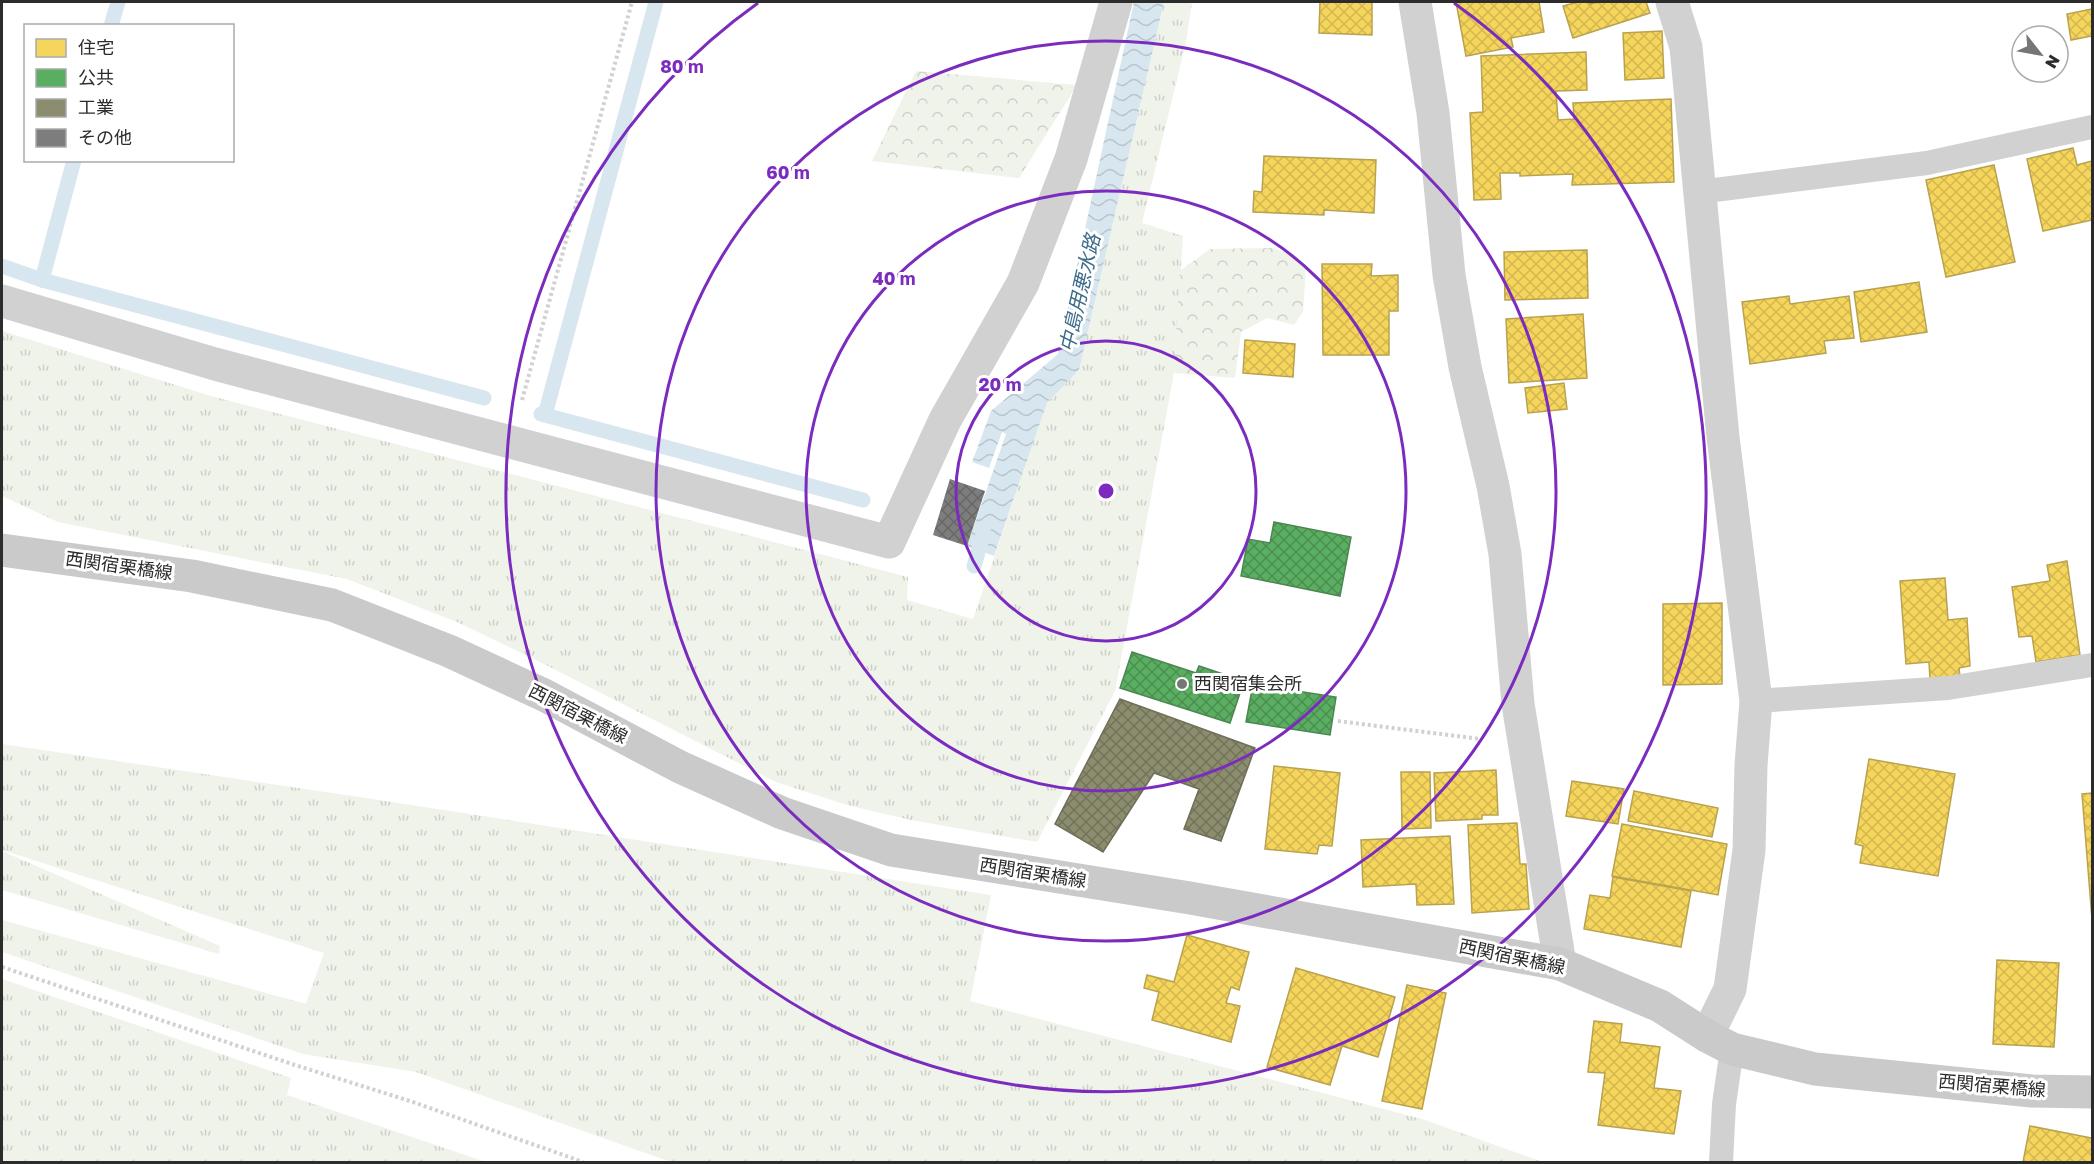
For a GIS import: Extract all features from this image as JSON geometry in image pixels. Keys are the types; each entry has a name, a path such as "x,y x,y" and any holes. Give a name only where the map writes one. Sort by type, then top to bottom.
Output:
{"main road":[{"name":"西関宿栗橋線","path":"2,550 192,576 332,605 449,651 512,680 680,767 782,813 891,850 1201,900 1560,964 1660,1006 1720,1042 1815,1068 2032,1091 2092,1092"}],"street":[{"path":"2,302 215,364 889,542 945,420 1023,283 1071,159 1116,2"},
{"path":"1415,2 1433,114 1449,275 1465,368 1493,486 1504,554 1518,704 1560,964"},
{"path":"1672,2 1686,47 1723,437 1756,701 1751,765 1749,850 1730,989 1720,1042"}],"lane":[{"path":"1699,192 1927,163 2092,127"},
{"path":"1756,701 1948,688 2092,665"},
{"path":"1720,1042 1724,1104 1721,1162"}],"path":[{"path":"511,442 632,2"},
{"path":"1338,721 1525,745"},
{"path":"2,967 410,1101 583,1162"}],"green space":[{"path":"1164,2 1192,2 1186,42 1142,223 1183,236 1174,373 1115,691 1037,842 911,820 847,805 776,782 457,622 347,579 58,522 2,496 2,331 211,396 908,577 907,600 973,619 1047,403 1079,370"},
{"path":"916,71 1077,85 1019,178 872,161"},
{"path":"1273,248 1297,257 1306,267 1303,312 1294,325 1267,318 1241,332 1235,378 1174,373 1180,271 1210,249"},
{"path":"2,744 991,895 970,1001 1422,1119 1543,1162 671,1162 416,1072 303,1054 2,952 2,920 306,1004 324,953 2,850"},
{"path":"2,851 220,946 219,954 2,890"},
{"path":"2,979 291,1078 287,1095 486,1162 2,1162"}],"water":[{"path":"1134,2 1164,2 1079,370 1047,403 994,556 967,546 1006,434 1002,432 989,468 972,462 991,411 1058,354"}],"building: 住宅":[{"path":"1320,2 1372,2 1372,35 1319,33"},
{"path":"1456,2 1539,2 1544,32 1511,38 1513,47 1466,56"},
{"path":"1589,2 1590,4 1646,2 1650,13 1573,38 1563,6"},
{"path":"2092,9 2092,36 2071,40 2067,14"},
{"path":"1662,31 1664,78 1625,80 1623,33"},
{"path":"1586,52 1587,90 1556,91 1558,120 1574,119 1573,103 1671,99 1674,182 1572,185 1573,174 1520,176 1520,173 1500,173 1501,199 1474,200 1470,113 1483,112 1481,56"},
{"path":"2073,148 2077,165 2092,161 2092,220 2043,231 2027,159"},
{"path":"1264,156 1376,160 1374,213 1324,210 1324,215 1253,212 1254,191 1262,192"},
{"path":"1994,165 2015,262 1946,277 1926,180"},
{"path":"1587,250 1588,298 1505,300 1504,252"},
{"path":"1322,264 1372,264 1371,276 1398,275 1398,311 1389,311 1389,355 1323,355"},
{"path":"1919,282 1927,332 1861,342 1854,292"},
{"path":"1789,296 1790,304 1849,296 1854,338 1824,341 1826,353 1750,364 1742,302"},
{"path":"1583,314 1587,378 1509,383 1506,319"},
{"path":"1245,340 1295,344 1293,377 1243,373"},
{"path":"1564,383 1567,409 1528,413 1525,388"},
{"path":"2067,561 2080,655 2036,662 2032,636 2019,637 2012,587 2050,581 2047,565"},
{"path":"1945,578 1948,620 1967,618 1970,666 1959,668 1960,677 1930,679 1929,662 1906,664 1900,581"},
{"path":"1722,603 1722,684 1663,685 1663,604"},
{"path":"1869,759 1955,774 1938,876 1860,863 1863,846 1855,844"},
{"path":"1274,766 1340,773 1332,846 1319,845 1317,854 1265,849"},
{"path":"1496,770 1498,815 1482,815 1482,819 1436,821 1434,773"},
{"path":"1401,772 1430,772 1431,828 1402,829"},
{"path":"1572,781 1624,789 1618,824 1566,816"},
{"path":"1634,791 1718,808 1712,837 1628,821"},
{"path":"2092,793 2092,919 2082,794"},
{"path":"1517,823 1520,864 1526,864 1529,909 1472,913 1468,825"},
{"path":"1622,824 1727,844 1718,895 1612,876"},
{"path":"1450,836 1454,904 1417,905 1416,884 1363,887 1361,840"},
{"path":"1613,877 1691,891 1681,947 1584,929 1590,895 1610,898"},
{"path":"1187,935 1249,952 1239,990 1231,987 1226,1003 1240,1006 1231,1042 1152,1020 1159,992 1144,988 1147,975 1174,982"},
{"path":"1997,960 2059,963 2054,1047 1993,1044"},
{"path":"1296,968 1395,997 1378,1057 1342,1046 1330,1085 1267,1067"},
{"path":"1407,985 1446,993 1422,1109 1382,1101"},
{"path":"1594,1021 1622,1024 1620,1042 1660,1047 1654,1088 1681,1091 1674,1134 1598,1125 1605,1073 1588,1072"},
{"path":"2030,1126 2092,1138 2092,1162 2023,1162"}],"building: 公共":[{"path":"1274,522 1351,537 1340,596 1241,576 1248,539 1270,543"},
{"name":"西関宿集会所","path":"1132,652 1196,673 1199,666 1244,681 1230,723 1120,688"},
{"path":"1253,684 1336,697 1330,735 1246,722"}],"building: 工業":[{"path":"1120,699 1255,748 1221,841 1184,829 1199,789 1154,773 1103,852 1055,824"}],"building: その他":[{"path":"950,479 985,491 967,546 933,535"}],"waterway":[{"path":"112,24 118,2"},
{"path":"545,415 656,2"},
{"path":"42,280 73,162"},
{"path":"2,266 42,280 484,398"},
{"path":"541,414 863,500"},
{"name":"中島用悪水路","path":"974,566 984,532"}],"place":[{"name":"西関宿集会所","path":"1182,684"}]}
